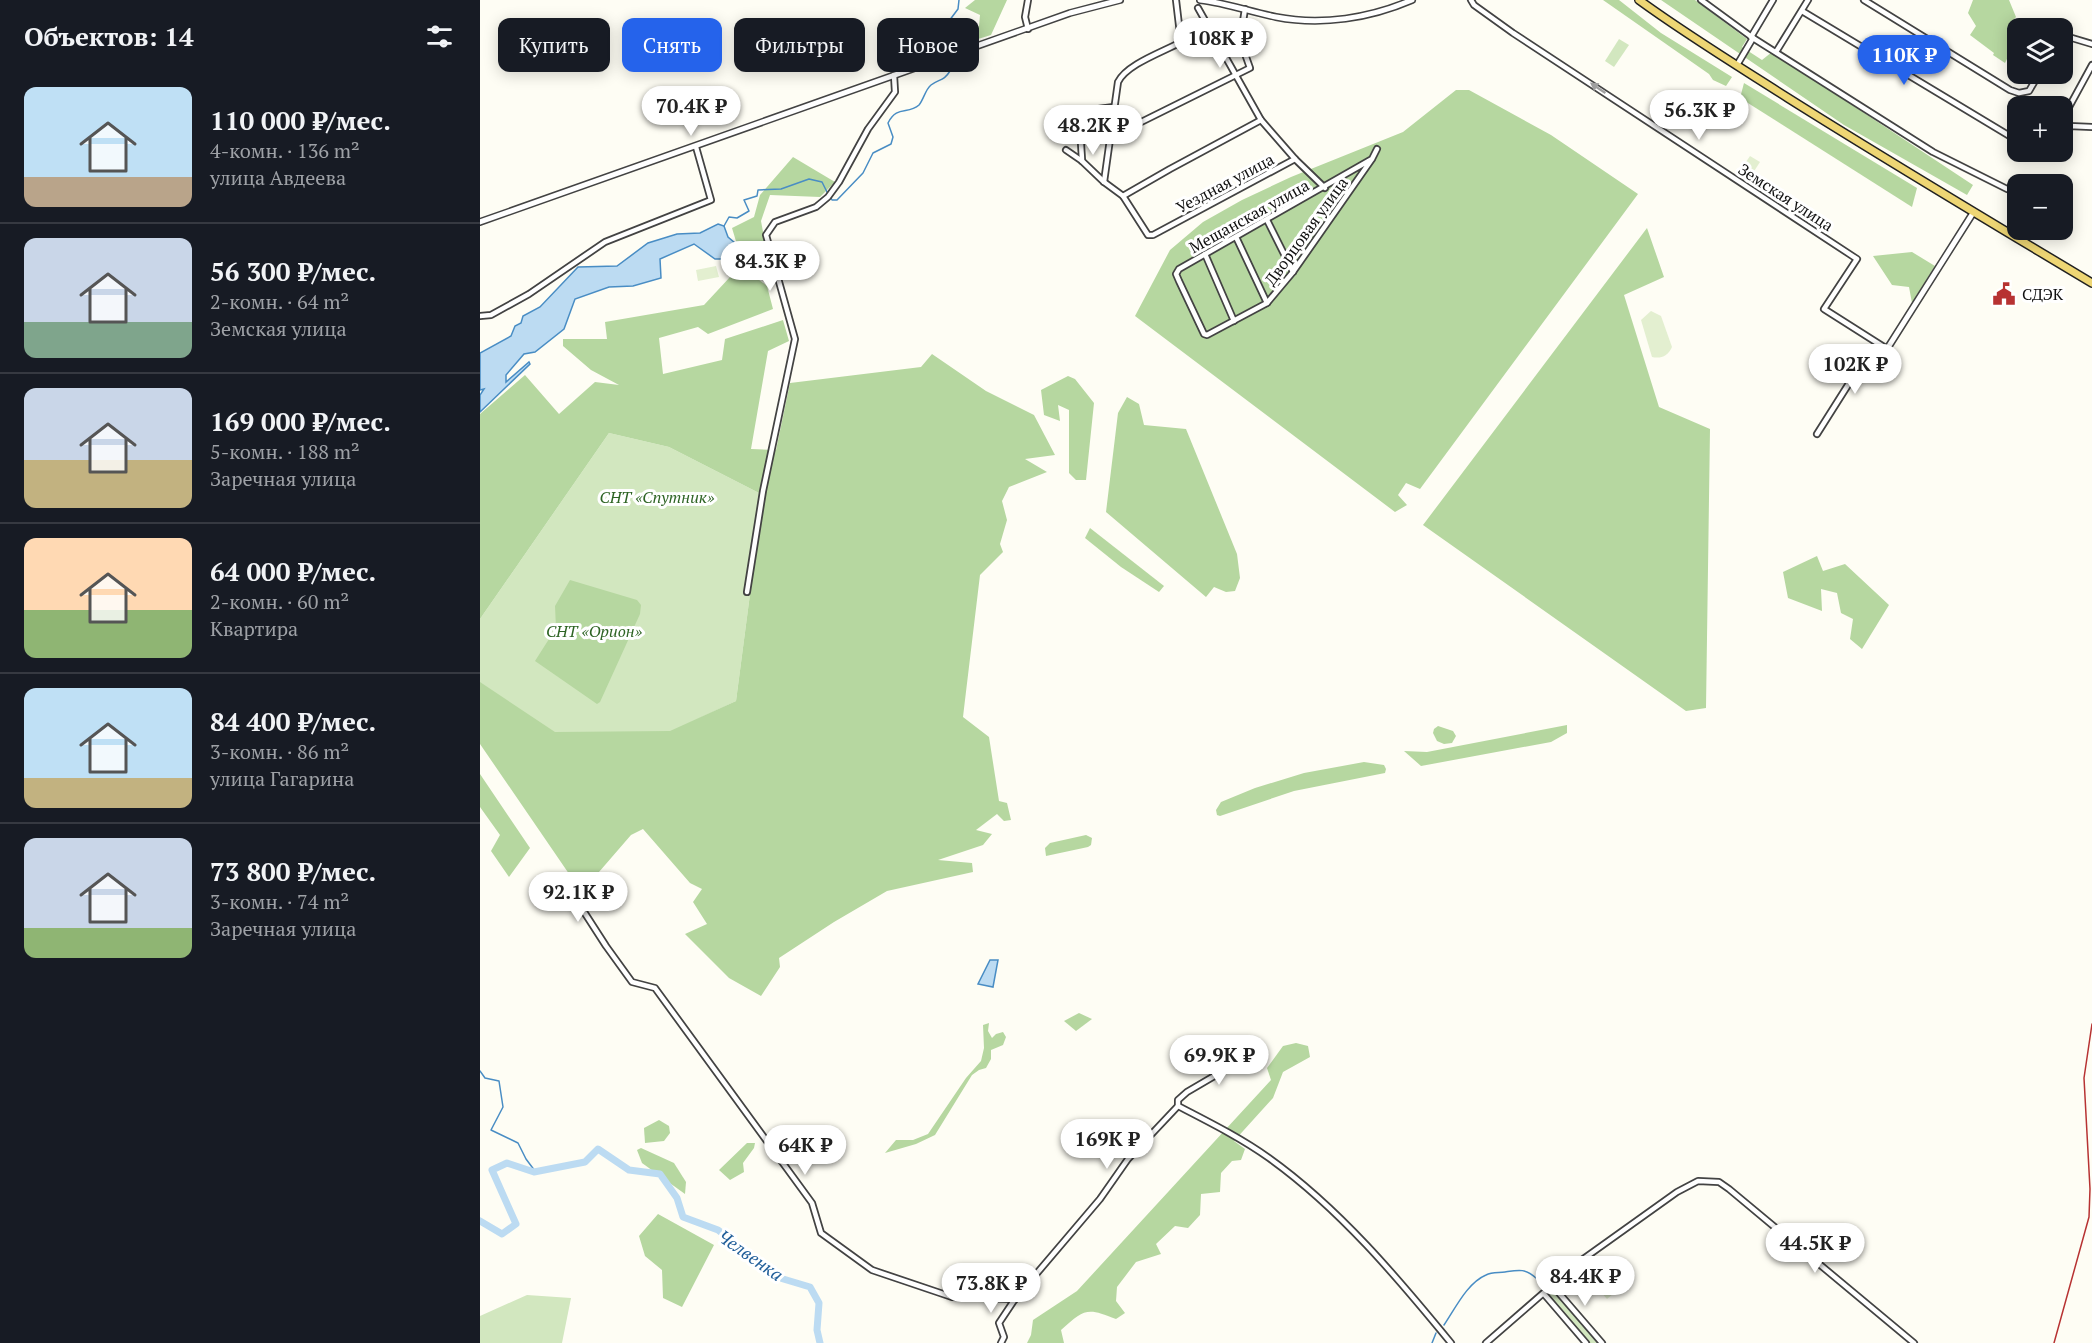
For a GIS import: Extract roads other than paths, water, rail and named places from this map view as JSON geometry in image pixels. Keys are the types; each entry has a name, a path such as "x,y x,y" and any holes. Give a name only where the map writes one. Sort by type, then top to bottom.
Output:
{"main road":[{"path":"1639,0 1737,65 1973,213 2092,283"}],"street":[{"path":"1028,0 1025,17 1028,29"},
{"path":"480,222 894,75 1070,14 1120,0"},
{"path":"1176,0 1181,42"},
{"path":"1200,0 1294,20 1327,21 1370,14 1412,0"},
{"name":"Земская улица","path":"1471,0 1474,5 1528,43 1857,259 1824,309 1887,349"},
{"path":"1701,0 1752,38 1933,152 2007,189"},
{"path":"1737,65 1773,0"},
{"path":"1776,52 1808,0"},
{"path":"1864,0 2010,90 2019,93 2028,91 2033,84"},
{"name":"Уездная улица","path":"1124,196 1148,235 1153,235 1295,159 1261,120 1198,8"},
{"path":"1111,137 1250,68 1240,40 1245,9"},
{"path":"1802,11 2007,134"},
{"path":"1104,182 1118,82 1122,74 1209,28"},
{"path":"2073,38 2092,44"},
{"path":"2073,100 2092,65"},
{"path":"747,592 777,422 795,339 766,235 775,222 816,207 834,190 867,129 896,92 894,75"},
{"path":"1082,161 1082,129 1085,116 1091,111 1114,107"},
{"path":"1066,150 1124,196 1261,120"},
{"path":"2073,126 2092,128"},
{"path":"480,316 491,315 529,294 605,242 711,200 696,147"},
{"name":"Дворцовая улица","path":"1212,333 1267,303 1293,272 1377,149"},
{"path":"1295,159 1325,188"},
{"name":"Мещанская улица","path":"1212,333 1204,334 1176,274 1179,269 1325,188 1372,159"},
{"path":"1816,434 1860,366 1887,349 1973,213"},
{"path":"1267,220 1293,272"},
{"path":"1236,237 1267,303"},
{"path":"1205,254 1234,321"},
{"path":"563,889 577,901 632,982 655,988 812,1203 821,1233 872,1270 952,1297 1015,1299"},
{"path":"1001,1343 1004,1337 999,1323 1015,1299 1100,1199 1128,1159 1178,1106 1178,1100 1187,1092 1245,1058"},
{"path":"1178,1106 1269,1158 1326,1205 1417,1301 1451,1343"},
{"path":"1486,1343 1597,1248 1677,1192 1698,1181 1719,1182 1729,1189 1914,1343"},
{"path":"1552,1285 1602,1343"},
{"path":"1544,1294 1586,1343"}],"water":[{"path":"718,224 724,226 728,237 735,243 727,259 715,259 694,244 660,259 661,278 633,286 609,287 575,299 564,329 535,352 524,354 506,375 506,382 529,362 530,364 480,412 480,395 484,389 480,390 480,353 511,336 515,326 521,323 523,316 540,307 578,267 617,266 648,243 677,234 700,233"},
{"path":"990,960 998,960 993,987 978,984"}],"waterway":[{"path":"951,18 958,9 959,0"},
{"path":"831,198 837,200 863,173 873,153 891,144 893,137 888,123 891,117 919,105 929,87 949,72"},
{"path":"724,226 729,217 737,218 749,211 744,200 757,196 758,190 781,189 809,179 822,182 828,194"},
{"path":"480,1071 485,1078 499,1081 503,1107 491,1130 518,1143 534,1172"},
{"name":"Челвенка","path":"480,1221 502,1234 516,1224 492,1170 507,1163 534,1172 585,1162 598,1149 629,1170 660,1174 677,1198 683,1217 718,1230 780,1278 810,1287 819,1303 817,1330 820,1343"},
{"path":"1444,1325 1467,1290 1486,1275 1521,1270 1536,1278"},
{"path":"1432,1343 1436,1333"}],"railway":[{"path":"2054,1343 2089,1217 2090,1189 2084,1078 2092,1024"}],"place":[{"name":"СДЭК","path":"2004,294"}],"park label":[{"name":"СНТ «Спутник»","path":"657,497"},
{"name":"СНТ «Орион»","path":"594,631"}]}
